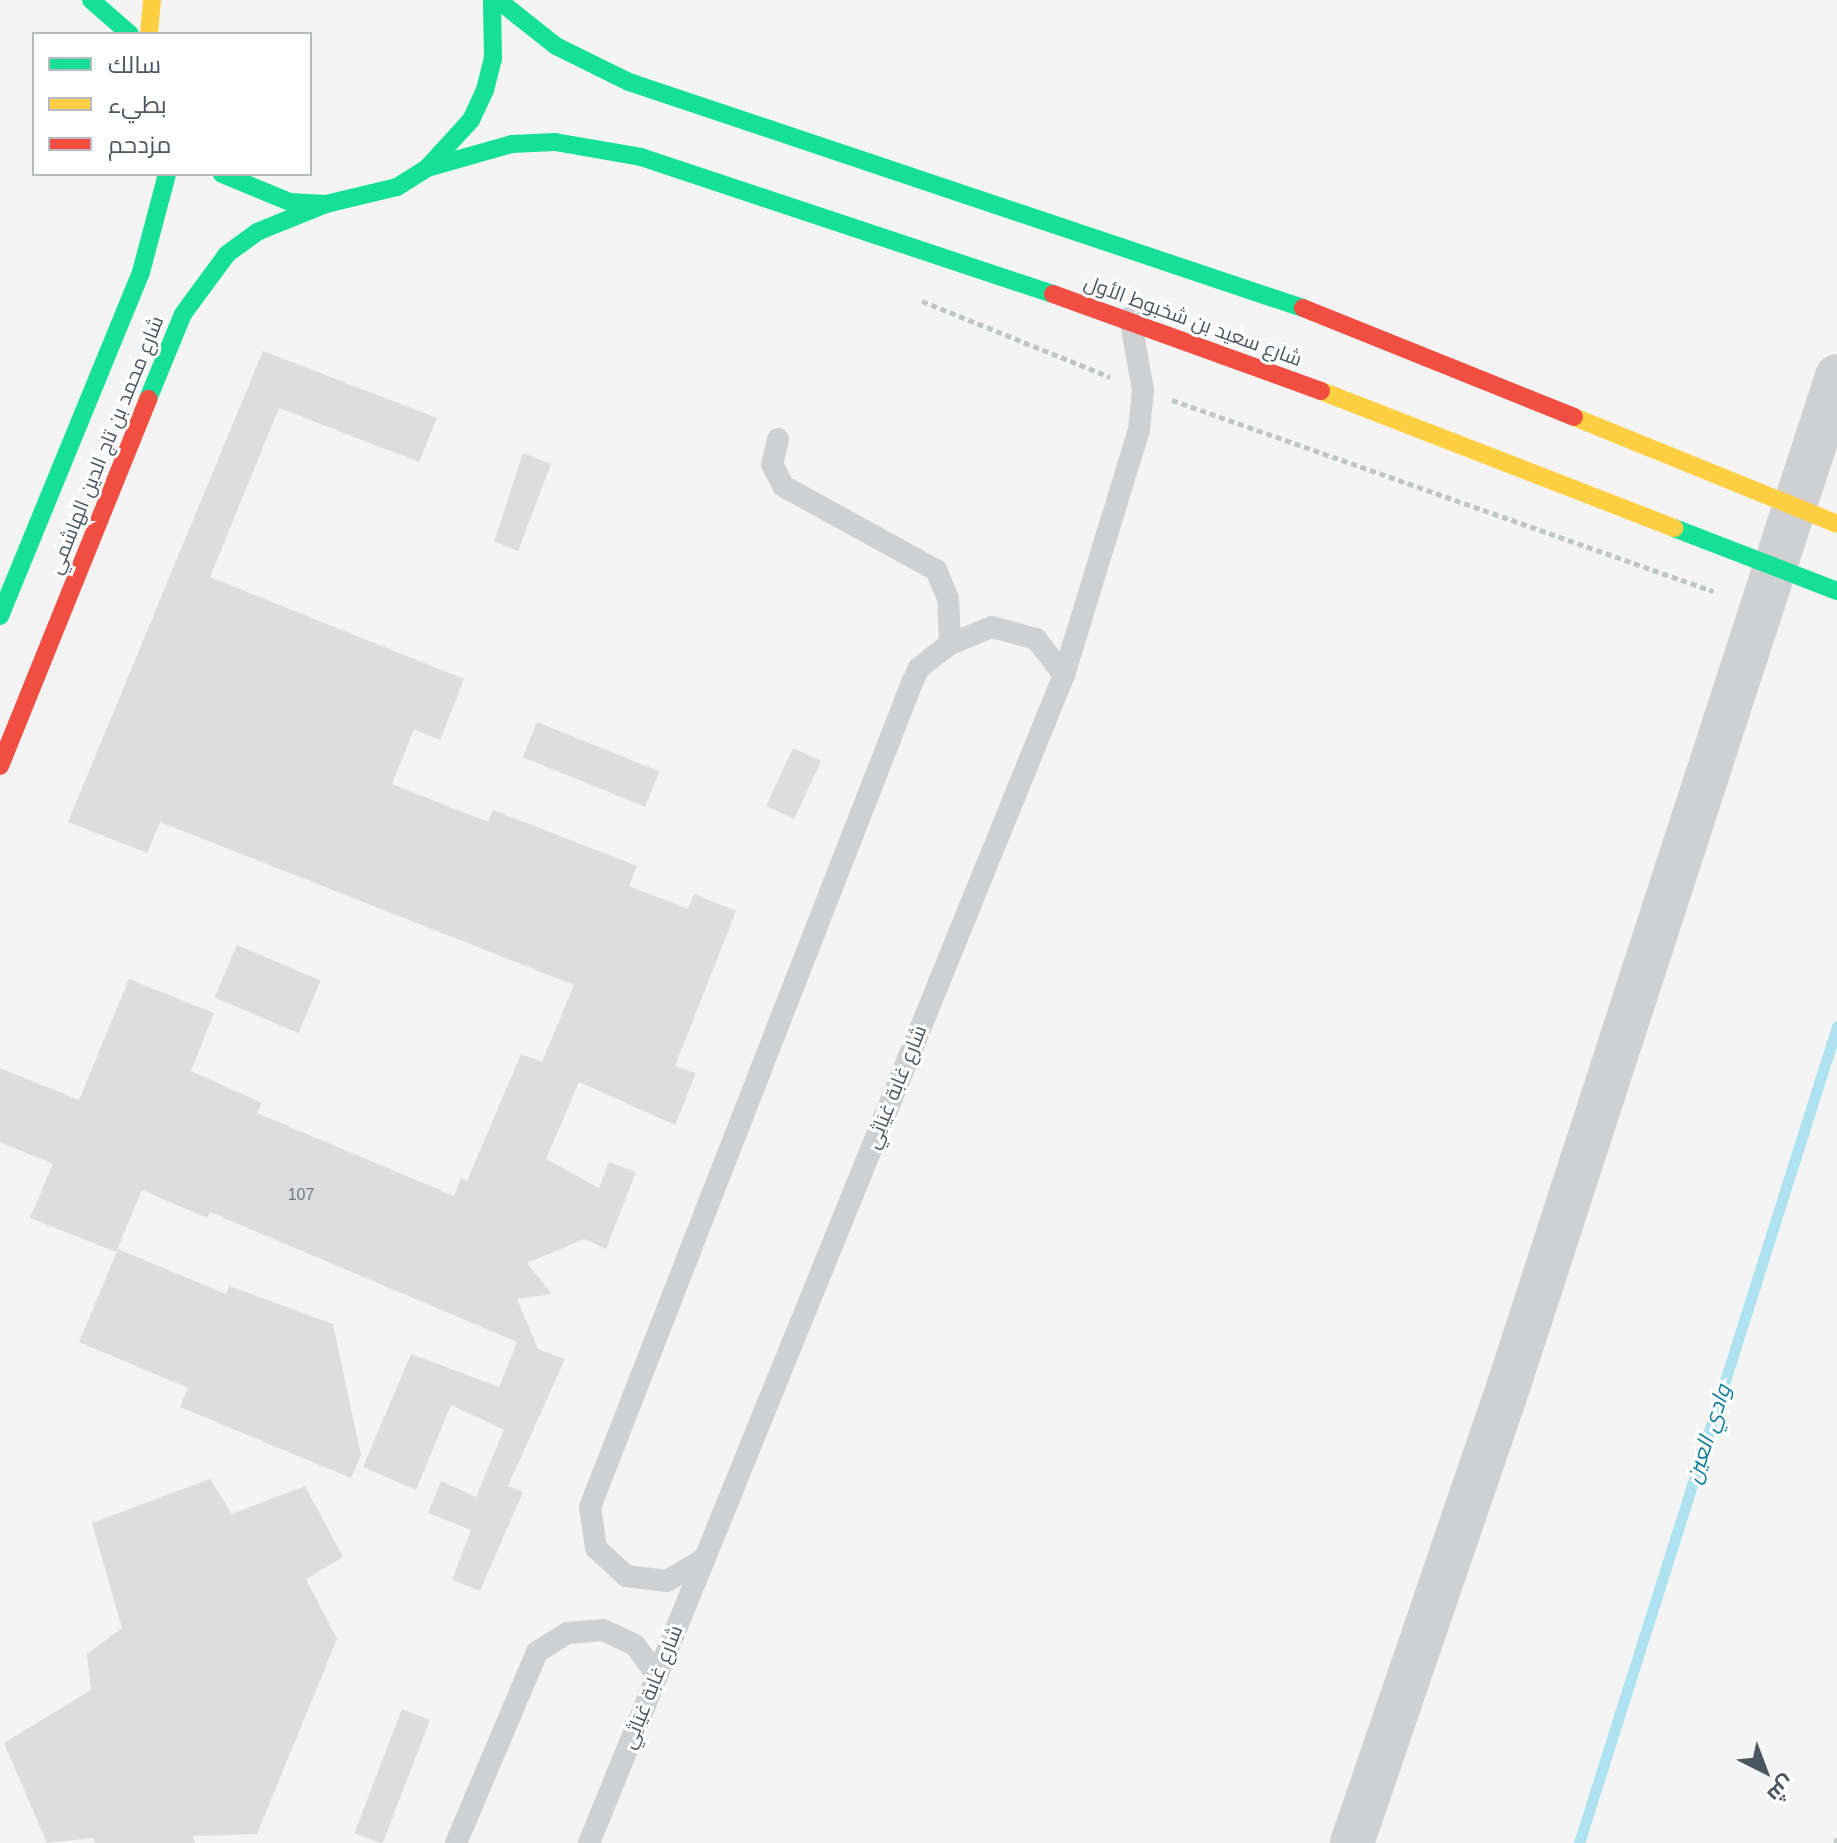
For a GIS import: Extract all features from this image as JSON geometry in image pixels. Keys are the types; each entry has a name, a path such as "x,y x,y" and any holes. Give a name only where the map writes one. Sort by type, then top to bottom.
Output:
{"main road":[{"path":"91,0 128,32"},
{"path":"149,32 152,0"},
{"path":"227,176 290,202 326,204 397,187 427,168 471,120 485,90 493,59 495,0"},
{"path":"495,0 556,46 629,82 1231,279 1782,505 1837,524"},
{"name":"شارع سعيد بن شخبوط الأول","path":"427,168 512,144 599,147 1130,317 1837,591"},
{"name":"شارع محمد بن تاج الدين الهاشمي","path":"0,616 141,272 166,176"},
{"name":"شارع محمد بن تاج الدين الهاشمي","path":"0,766 183,314 227,254 257,232 326,204"}],"street":[{"path":"1352,1843 1765,609 1837,376"}],"lane":[{"name":"شارع غابة غيَاثِي","path":"589,1843 1064,675 1129,471 1143,390 1130,317"},
{"path":"778,439 772,464 783,486 936,570 948,598 950,644"},
{"path":"702,1560 667,1581 626,1576 596,1548 590,1507 912,683 919,668 950,644 992,627 1015,630 1053,655 1064,675"},
{"path":"456,1843 537,1652 568,1633 603,1630 635,1645 656,1674"}],"path":[{"path":"913,297 1143,390 1765,609"}],"building":[{"path":"263,351 437,418 419,462 279,408 210,577 464,679 440,740 414,729 392,784 488,822 493,810 637,866 629,886 688,909 694,894 736,911 675,1066 696,1073 675,1125 579,1082 546,1159 599,1188 609,1162 636,1172 606,1249 584,1239 527,1263 552,1294 517,1299 538,1349 565,1359 508,1486 523,1492 480,1591 452,1580 471,1530 428,1513 441,1481 476,1497 504,1430 451,1405 416,1490 363,1467 411,1354 499,1387 517,1342 210,1212 207,1218 142,1190 116,1252 30,1218 53,1164 0,1142 0,1068 79,1100 129,979 214,1013 191,1071 262,1103 257,1113 454,1196 461,1178 467,1181 521,1054 542,1062 574,985 160,822 147,853 68,822"},
{"path":"523,453 551,464 518,551 494,542"},
{"path":"537,722 659,771 645,807 523,757"},
{"path":"793,748 821,761 794,819 766,806"},
{"path":"237,945 321,981 298,1033 215,997"},
{"path":"118,1249 226,1294 229,1286 333,1324 361,1455 351,1478 180,1407 188,1388 79,1342"},
{"path":"210,1479 232,1514 305,1486 343,1557 306,1579 337,1639 257,1834 193,1836 195,1843 96,1843 93,1838 47,1843 4,1743 91,1690 87,1654 122,1628 92,1523"},
{"path":"402,1709 430,1720 383,1843 354,1833"}],"waterway":[{"name":"وادي العين","path":"1579,1843 1837,1026"}],"traffic: fast":[{"path":"91,0 128,32"},
{"path":"227,176 290,202 326,204 397,187 427,168 471,120 485,90 493,59 492,0"},
{"path":"498,0 556,46 629,82 1303,308"},
{"path":"427,168 512,144 555,142 641,157 1053,294"},
{"path":"0,616 141,272 166,176"},
{"path":"148,399 183,314 227,254 257,232 326,204"},
{"path":"1674,528 1837,591"}],"traffic: slow":[{"path":"149,32 152,0"},
{"path":"1321,391 1674,528"},
{"path":"1574,417 1837,524"}],"traffic: jam":[{"path":"1053,294 1321,391"},
{"path":"1303,308 1574,417"},
{"path":"0,766 148,399"}]}
